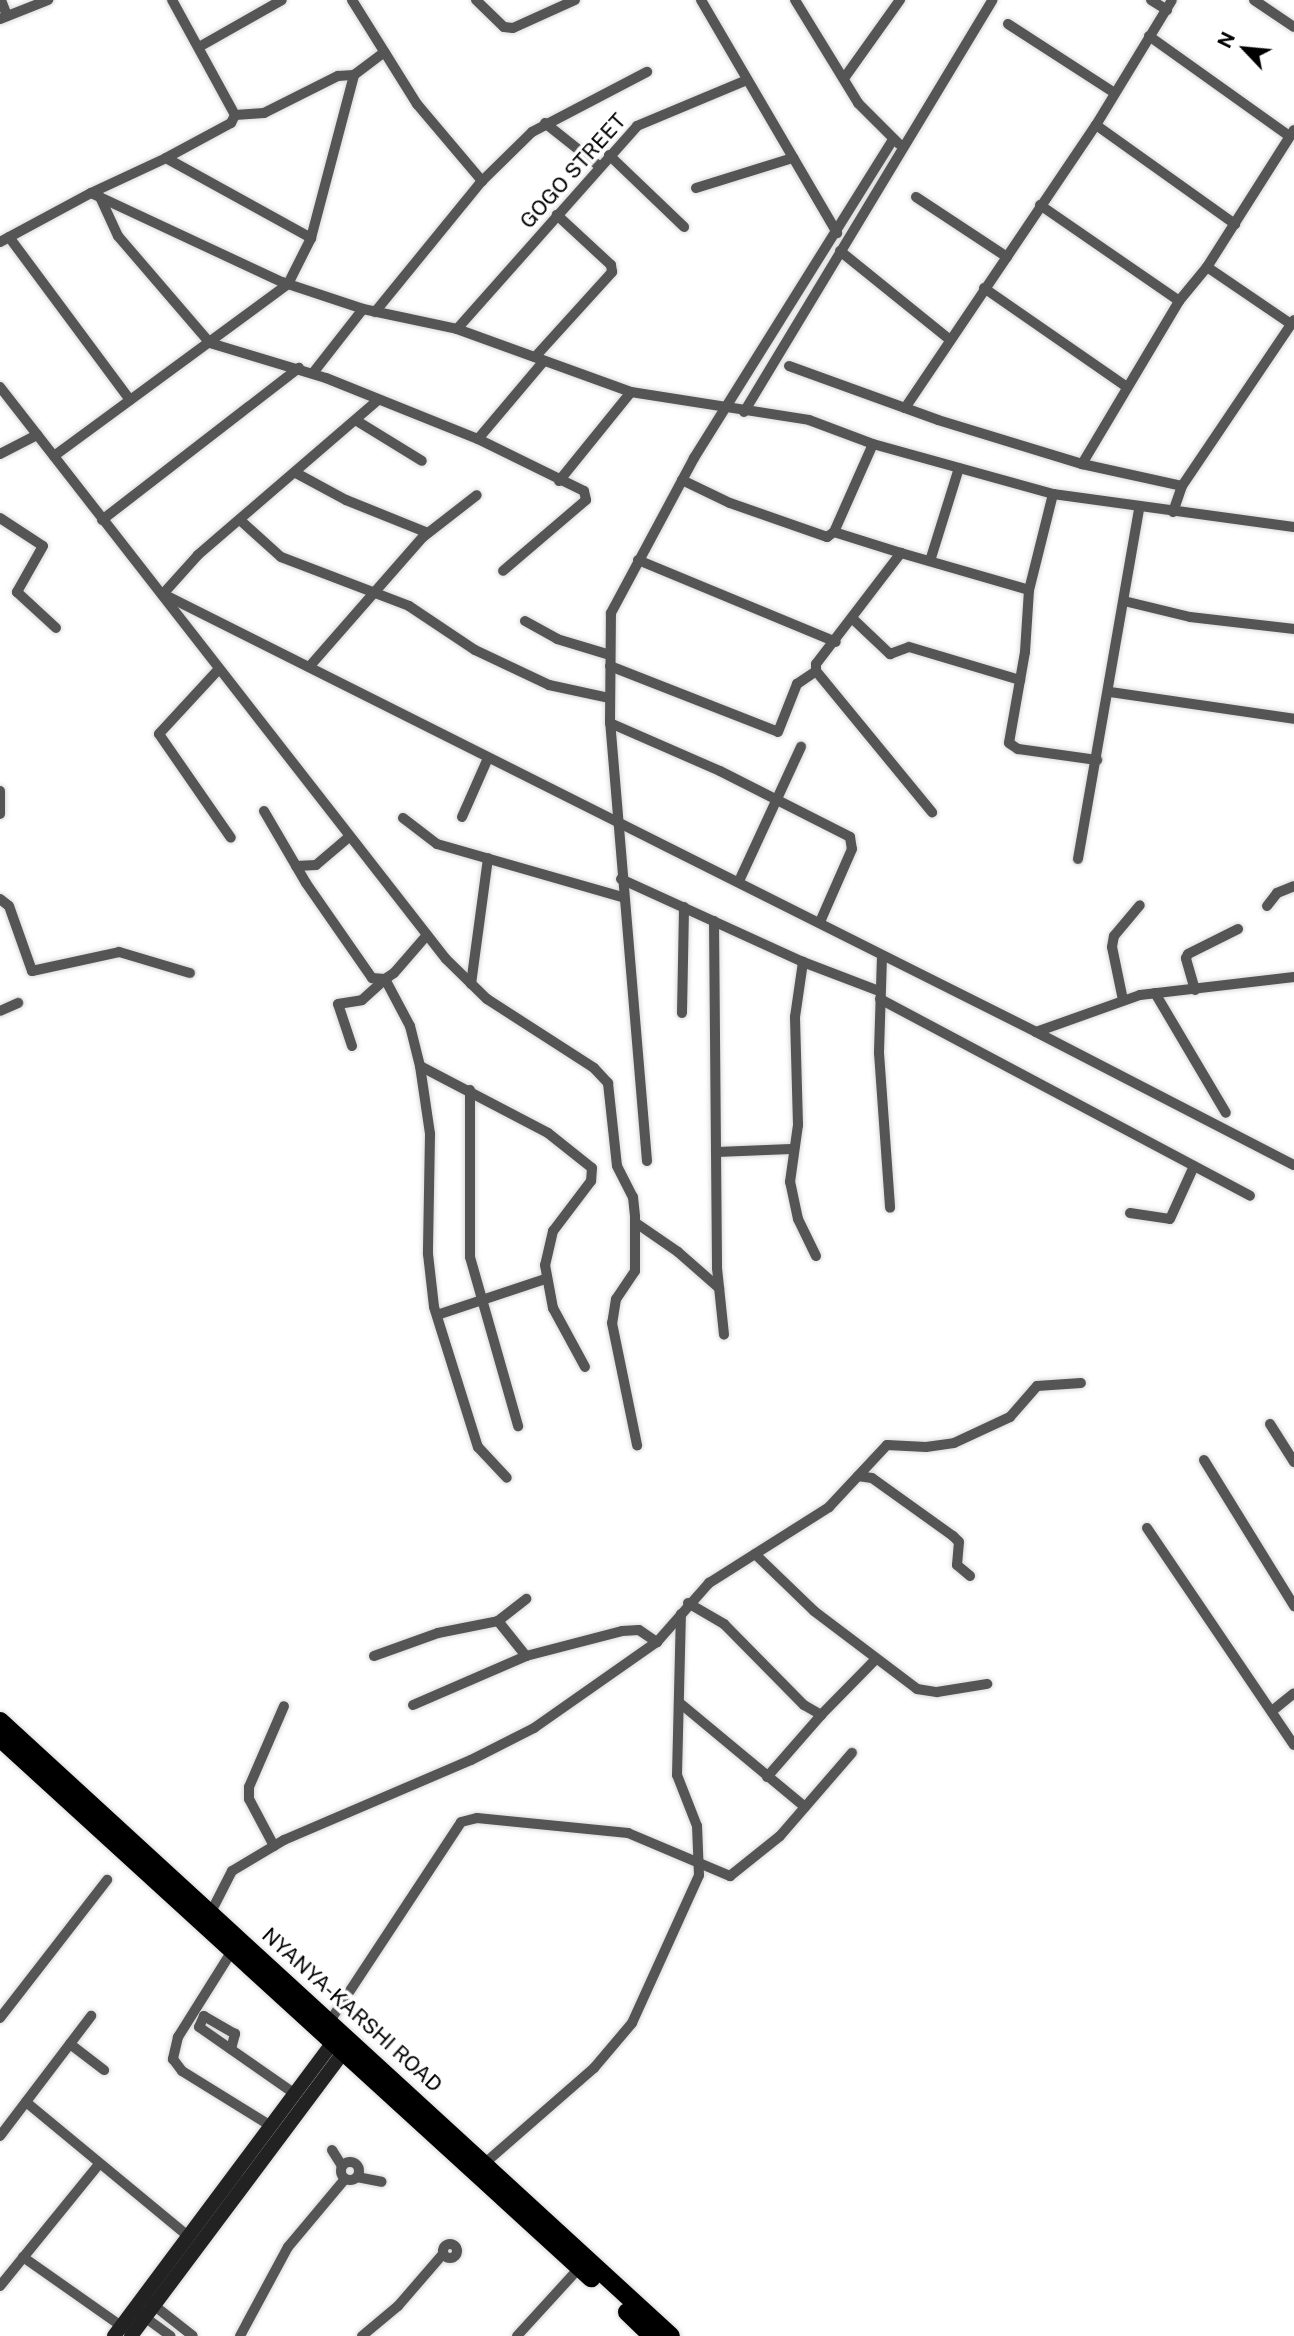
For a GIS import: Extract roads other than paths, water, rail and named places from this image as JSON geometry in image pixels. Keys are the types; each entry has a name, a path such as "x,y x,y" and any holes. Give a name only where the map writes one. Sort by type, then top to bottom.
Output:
{"main road":[{"name":"NYANYA-KARSHI ROAD","path":"0,1721 211,1912 340,2038 538,2222 671,2336"},
{"name":"NYANYA-KARSHI ROAD","path":"0,1738 232,1951 340,2038 485,2163 579,2268 652,2336"}],"street":[{"path":"1,0 3,18 48,0"},
{"path":"172,0 235,116"},
{"path":"199,47 282,0"},
{"path":"352,0 417,104 482,181"},
{"path":"476,0 504,27 513,28 575,0"},
{"path":"701,0 842,248 948,338"},
{"path":"795,0 845,77 858,103 902,149"},
{"path":"845,77 900,0"},
{"path":"744,412 993,0"},
{"path":"905,408 948,338 1007,257 1096,125 1113,92 1170,5 1151,0"},
{"path":"1254,0 1294,27"},
{"path":"1008,24 1113,92"},
{"path":"1082,464 1179,301 1207,267 1292,133 1149,36"},
{"path":"235,116 264,113 338,76 354,75 384,52"},
{"path":"313,373 482,181 545,123 647,72"},
{"path":"54,456 288,284 311,238 354,75"},
{"name":"GOGO STREET","path":"457,329 599,166 641,124 747,80"},
{"path":"130,400 5,239 166,158 231,122 235,116"},
{"path":"545,123 599,166"},
{"path":"1096,125 1235,224"},
{"path":"647,1161 622,897 610,723 611,613 682,480 893,139"},
{"path":"609,155 684,227"},
{"path":"166,158 311,238"},
{"path":"696,188 793,158"},
{"path":"96,195 288,284 369,310 457,329 631,392 744,412 809,420 873,444 1053,494 1139,509 1294,527"},
{"path":"96,195 118,236 210,343 313,373 478,439 584,491 586,500 503,571"},
{"path":"916,197 1007,257"},
{"path":"1041,205 1179,301"},
{"path":"478,439 612,272 611,265 557,215"},
{"path":"1173,512 1182,486 1293,322 1207,267"},
{"path":"984,288 1127,387"},
{"path":"789,366 905,408 1082,464 1182,486"},
{"path":"102,520 299,368"},
{"path":"0,387 427,935 471,984 506,1013 594,1068 608,1083 617,1166 633,1197 636,1223 635,1271 616,1299 612,1323 636,1445"},
{"path":"559,481 631,392"},
{"path":"163,594 198,555 357,421 378,400"},
{"path":"357,421 380,439 422,461"},
{"path":"0,454 37,435"},
{"path":"834,532 873,444"},
{"path":"930,561 959,468"},
{"path":"296,473 346,500 428,533"},
{"path":"682,480 822,536 834,532 1029,590"},
{"path":"1053,494 1029,590 1020,680 1009,743 1018,749 1097,760"},
{"path":"309,667 372,590 428,533 477,495"},
{"path":"1078,859 1110,692 1139,509"},
{"path":"0,518 43,546 17,592 56,628"},
{"path":"240,520 281,557 409,606 475,650 549,685 609,698"},
{"path":"525,621 565,642 778,732 797,684 816,671 901,553"},
{"path":"638,560 836,642"},
{"path":"163,594 488,758 617,818 882,956 1294,1164"},
{"path":"1124,601 1190,617 1294,629"},
{"path":"854,620 890,654 909,647 1020,680"},
{"path":"218,670 159,734 231,838"},
{"path":"816,671 932,812"},
{"path":"1110,692 1294,719"},
{"path":"610,723 777,800 849,837 853,843 820,922"},
{"path":"739,881 801,747"},
{"path":"462,817 488,758"},
{"path":"0,791 0,814"},
{"path":"264,811 296,866 372,978 385,979"},
{"path":"403,818 437,844 622,897"},
{"path":"296,866 316,865 349,837"},
{"path":"471,984 488,858"},
{"path":"621,879 880,995 1250,1196"},
{"path":"1267,906 1277,893 1294,886"},
{"path":"0,899 9,906 32,971 119,952 190,973"},
{"path":"1123,1000 1112,947 1114,936 1140,905"},
{"path":"682,1013 684,907"},
{"path":"714,921 719,1288 724,1335"},
{"path":"1195,990 1186,958 1188,954 1238,929"},
{"path":"352,1046 338,1003 362,1000 427,935"},
{"path":"882,956 880,995 890,1208"},
{"path":"803,962 795,1017 798,1125 792,1149 790,1182 798,1219 816,1256"},
{"path":"1036,1032 1123,1000 1154,993 1294,977"},
{"path":"385,979 410,1026 420,1066 430,1134 428,1254 437,1315 478,1447 507,1478"},
{"path":"1154,993 1226,1113"},
{"path":"0,1012 18,1003"},
{"path":"420,1066 548,1133 592,1168 591,1181 553,1231 545,1279 553,1308 585,1367"},
{"path":"470,1090 468,1225 481,1303 518,1426"},
{"path":"716,1152 792,1149"},
{"path":"1130,1213 1170,1219 1195,1166"},
{"path":"636,1223 678,1252 719,1288"},
{"path":"437,1315 481,1303 545,1279"},
{"path":"211,1912 232,1871 274,1846 471,1760 534,1728 657,1642 688,1603 755,1553 829,1507 887,1445 926,1447 954,1443 1010,1417 1037,1386 1081,1382"},
{"path":"1270,1424 1294,1462"},
{"path":"1204,1460 1294,1606"},
{"path":"858,1476 872,1478 953,1536 958,1542 957,1565 970,1576"},
{"path":"1147,1528 1294,1745"},
{"path":"755,1553 814,1611 876,1659 926,1691 987,1685"},
{"path":"374,1656 438,1633 498,1621 526,1600"},
{"path":"688,1603 724,1624 804,1705 821,1715"},
{"path":"485,2163 594,2068 632,2024 701,1864 693,1811 677,1775 681,1704 681,1614"},
{"path":"498,1621 526,1657"},
{"path":"413,1705 526,1657 622,1631 639,1630 657,1642"},
{"path":"766,1777 876,1659"},
{"path":"1272,1711 1294,1693"},
{"path":"681,1704 805,1807"},
{"path":"274,1846 249,1799 249,1787 284,1706"},
{"path":"23,2257 122,2333 144,2307 340,2038 461,1822 477,1818 628,1833 730,1876 780,1836 852,1752"},
{"path":"676,1851 698,1842"},
{"path":"0,2018 107,1880"},
{"path":"232,1951 178,2037 173,2059 182,2071 271,2126"},
{"path":"0,2136 91,2016"},
{"path":"144,2307 189,2237 340,2038"},
{"path":"69,2044 104,2070"},
{"path":"231,2049 295,2094"},
{"path":"26,2102 189,2237"},
{"path":"332,2150 351,2178 382,2182"},
{"path":"0,2286 99,2164"},
{"path":"240,2336 288,2247 351,2178 355,2164 342,2166"},
{"path":"362,2336 398,2306 443,2254"},
{"path":"517,2336 579,2268"},
{"path":"144,2307 171,2336"},
{"path":"144,2307 193,2336"}]}
